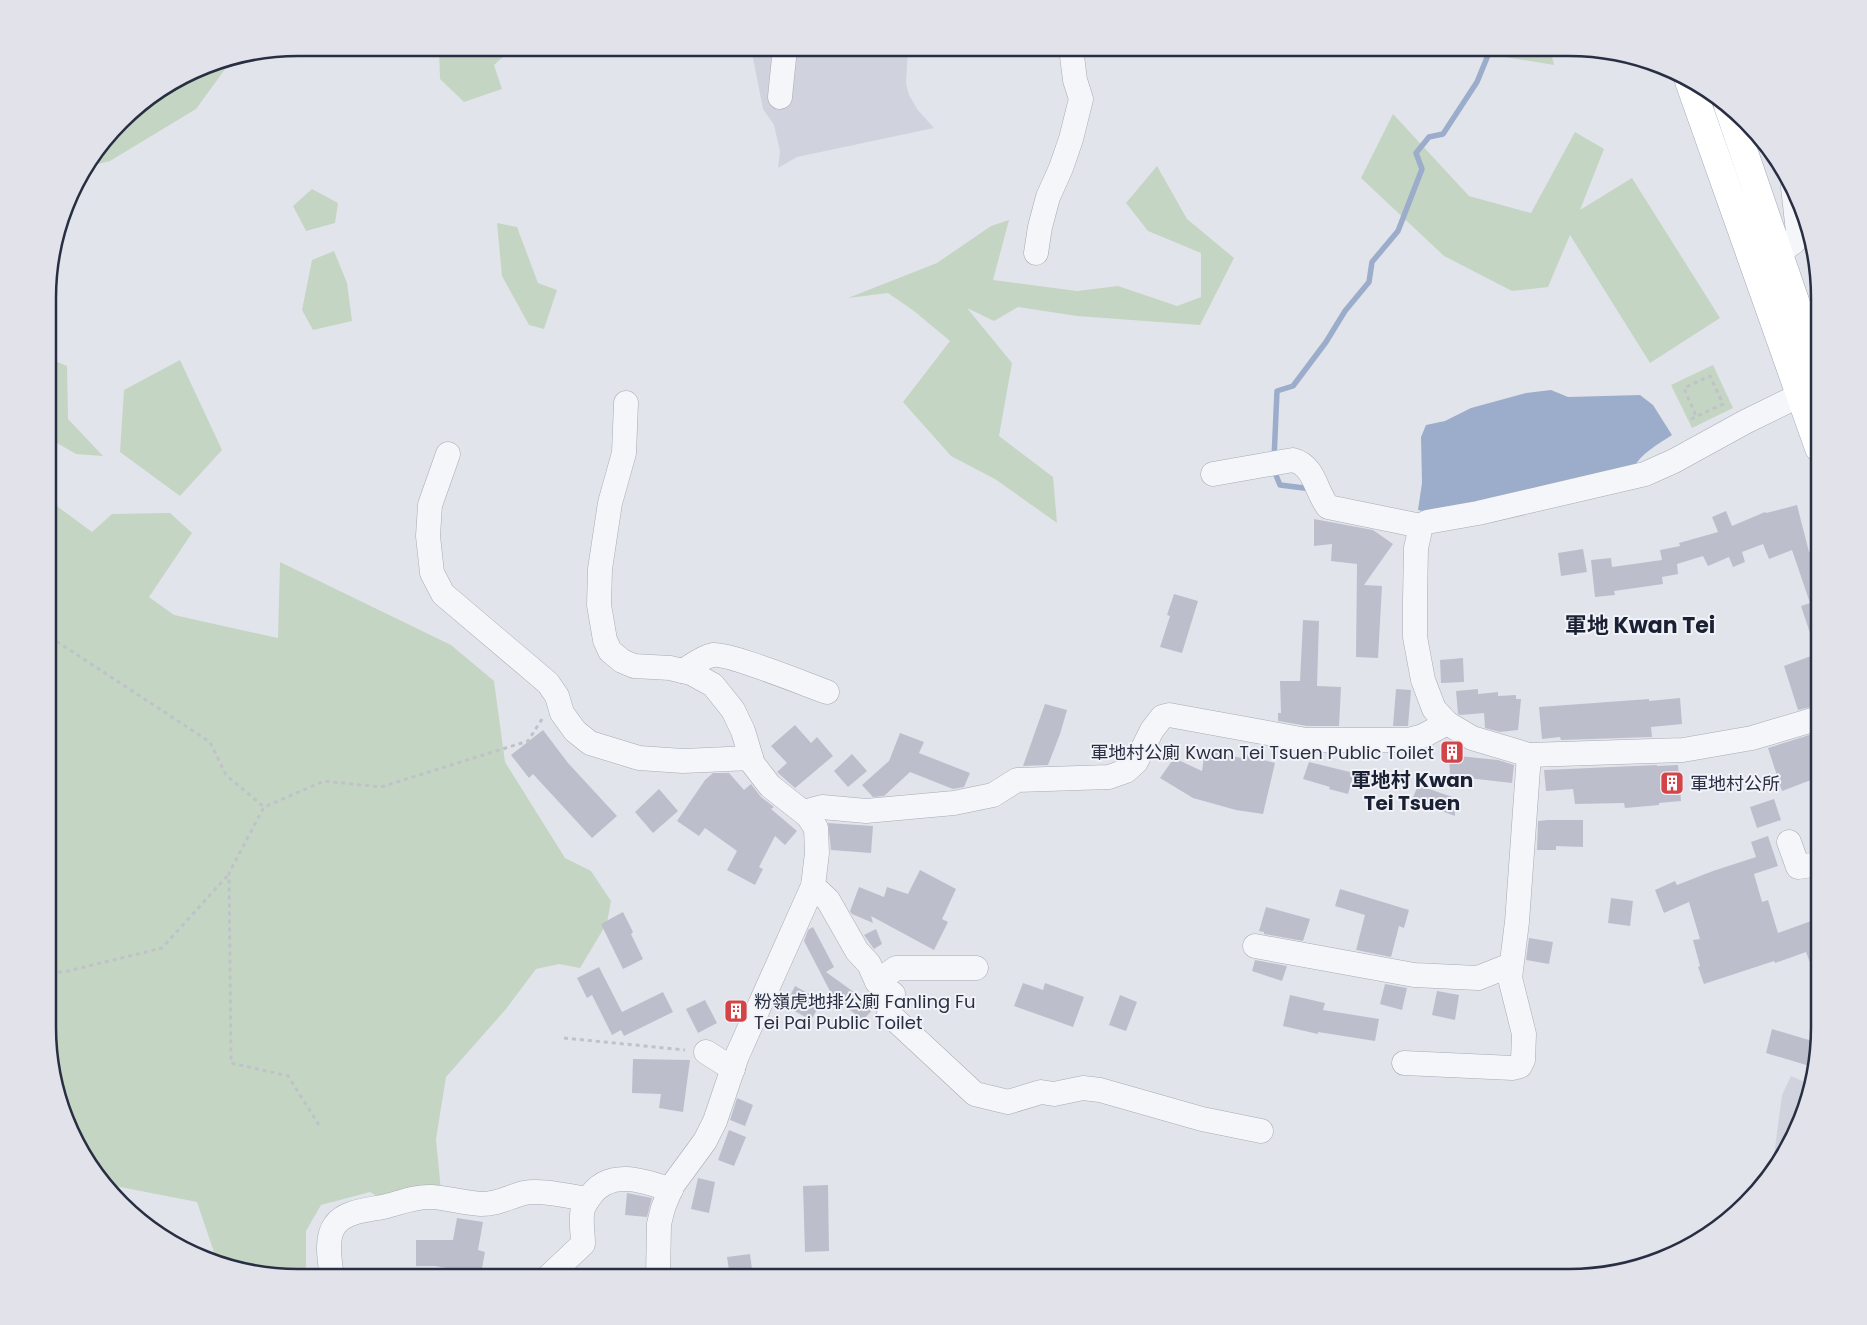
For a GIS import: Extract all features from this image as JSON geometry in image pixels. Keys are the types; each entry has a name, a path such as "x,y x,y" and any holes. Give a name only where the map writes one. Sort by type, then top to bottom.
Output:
{"main road":[{"path":"1691,90 1811,426"},
{"path":"1733,121 1811,347"}],"street":[{"path":"780,97 784,56"},
{"path":"1036,253 1040,227 1048,197 1071,139 1081,99 1075,80 1073,56"},
{"path":"1779,253 1794,242 1798,232 1796,217"},
{"path":"1800,395 1745,422 1674,461 1645,474 1478,513 1427,522 1421,526 1416,548 1415,637 1428,698 1434,709 1447,723 1472,738 1529,755 1692,748 1752,738 1811,720"},
{"path":"626,403 624,453 610,503 600,569 599,605 605,640 610,651 622,661 634,666 670,668 691,673 713,685 733,710 743,731 753,764 770,786 808,816 816,828 817,853 813,886 772,981 736,1056 715,1121 705,1141 671,1190 663,1208 659,1224 658,1269"},
{"path":"448,454 430,505 428,536 432,573 443,594 548,683 557,696 562,713 575,730 590,743 639,758 683,761 752,758"},
{"path":"1212,474 1293,460 1302,463 1310,470 1328,507 1421,526"},
{"path":"683,671 705,657 716,654 733,658 827,692"},
{"path":"808,816 811,810 822,807 866,811 954,803 993,795 1017,780 1109,777 1126,771 1136,762 1152,730 1162,717 1169,715 1306,740 1408,740 1423,736 1447,723"},
{"path":"1404,1063 1513,1068 1520,1066 1523,1060 1524,1034 1510,978 1517,922 1529,755"},
{"path":"1789,842 1798,867 1811,865"},
{"path":"813,886 828,900 857,952 869,964 877,982 893,994 889,1014 975,1094 1008,1102 1041,1092 1054,1094 1083,1088 1125,1096 1202,1119 1261,1130"},
{"path":"1255,946 1414,975 1478,978 1511,964"},
{"path":"877,982 896,968 976,968"},
{"path":"706,1052 733,1069"},
{"path":"556,1269 583,1244 583,1208 594,1191 604,1184 617,1179 631,1178 644,1180 671,1190"},
{"path":"331,1269 329,1254 334,1226 342,1218 371,1208 385,1207 410,1199 430,1197 481,1204 500,1202 526,1193 538,1192 588,1199"}],"path":[{"path":"1691,419 1723,404 1710,376 1684,388 1696,416"},
{"path":"56,641 210,742 226,775 264,807"},
{"path":"56,972 64,972 162,948 230,873 264,807 324,781 381,787 528,741 557,696"},
{"path":"230,873 231,1063 288,1076 319,1125"},
{"path":"564,1038 706,1052"}],"shaded area":[{"path":"753,56 908,56 906,83 909,95 917,109 934,128 797,157 778,168 780,151 774,125 763,109"},
{"path":"1791,1076 1804,1082 1798,1104 1786,1134 1774,1154 1782,1095"}],"green space":[{"path":"439,56 504,56 494,65 502,89 464,102 440,79"},
{"path":"1552,56 1554,65 1505,57"},
{"path":"226,68 196,109 110,161 97,164 127,127 151,106 191,81"},
{"path":"1393,114 1469,196 1531,213 1575,132 1604,149 1580,210 1632,178 1720,318 1650,363 1570,235 1548,287 1512,291 1444,256 1361,178"},
{"path":"1157,166 1187,219 1234,258 1200,325 1077,316 1018,307 994,321 967,308 1012,363 999,436 1053,477 1057,523 995,479 951,456 903,402 950,341 914,311 888,293 848,298 937,263 991,226 1009,220 993,280 1077,291 1118,286 1177,306 1201,297 1201,253 1148,231 1126,203"},
{"path":"312,189 338,203 335,223 306,231 293,206"},
{"path":"497,223 517,227 538,283 557,290 544,329 529,325 502,276"},
{"path":"334,251 347,283 352,321 313,330 302,310 312,260"},
{"path":"180,360 222,450 180,496 120,452 124,390"},
{"path":"56,361 67,366 68,419 103,456 76,454 56,442"},
{"path":"1713,365 1733,408 1692,428 1671,385"},
{"path":"56,505 92,532 112,514 170,513 192,533 149,597 174,615 278,638 280,562 451,645 494,681 505,762 565,858 591,871 611,901 607,923 580,968 559,964 536,969 506,1009 446,1077 436,1139 441,1191 396,1207 370,1192 321,1205 306,1231 306,1269 267,1267 214,1253 197,1202 116,1186 97,1161 81,1134 69,1104 61,1074 56,1026"}],"water":[{"path":"1551,390 1568,397 1640,395 1653,405 1672,435 1645,454 1632,470 1432,513 1418,510 1422,483 1421,437 1426,425 1445,421 1471,408 1526,393"}],"building":[{"path":"1797,505 1809,552 1811,551 1811,636 1801,606 1810,603 1792,550 1769,559 1763,544 1742,552 1745,562 1733,567 1729,557 1708,566 1703,556 1677,564 1678,574 1662,577 1663,584 1614,591 1615,595 1595,597 1591,560 1611,558 1612,567 1662,560 1660,550 1680,546 1679,543 1718,532 1712,517 1726,511 1732,526 1766,513"},
{"path":"1314,519 1373,530 1393,544 1364,585 1382,586 1378,658 1356,657 1357,564 1331,561 1332,544 1314,546"},
{"path":"1583,549 1587,572 1561,576 1558,553"},
{"path":"1174,594 1198,601 1182,653 1160,647 1170,616 1167,615"},
{"path":"1303,620 1319,621 1317,686 1341,687 1339,726 1307,726 1278,721 1278,713 1281,713 1280,681 1300,681"},
{"path":"1811,656 1811,707 1798,710 1784,666"},
{"path":"1463,658 1464,682 1441,683 1440,660"},
{"path":"1396,689 1411,690 1408,726 1393,726"},
{"path":"1478,689 1478,694 1498,692 1498,696 1516,695 1516,699 1521,699 1518,730 1500,732 1485,728 1484,713 1458,714 1456,691"},
{"path":"1680,698 1682,724 1651,727 1652,737 1561,740 1560,737 1542,739 1539,707"},
{"path":"1045,704 1067,710 1060,734 1048,765 1023,766"},
{"path":"795,725 811,743 817,737 833,756 795,788 777,772 787,763 771,746"},
{"path":"543,730 568,763 617,816 592,838 533,774 529,778 511,755"},
{"path":"900,733 924,742 919,753 970,773 964,787 953,789 910,772 884,796 873,797 862,785 889,761"},
{"path":"1811,735 1811,780 1782,791 1768,748"},
{"path":"1205,750 1246,759 1246,755 1275,763 1263,814 1236,810 1193,798 1160,778 1174,758 1202,771"},
{"path":"852,754 867,771 848,787 834,771"},
{"path":"1449,755 1498,760 1514,765 1512,783 1450,776"},
{"path":"1309,762 1354,773 1348,794 1303,779"},
{"path":"1678,765 1681,801 1625,808 1624,803 1575,804 1573,789 1546,791 1544,770"},
{"path":"713,773 729,773 744,790 751,784 761,797 774,807 771,809 797,831 785,845 775,836 759,867 763,869 755,885 727,870 737,851 705,828 699,836 677,821 705,780"},
{"path":"1418,785 1455,798 1455,816 1412,800"},
{"path":"659,789 678,811 653,833 635,812"},
{"path":"1774,799 1781,820 1757,828 1750,807"},
{"path":"1583,820 1583,847 1556,846 1556,850 1537,850 1538,821"},
{"path":"828,823 873,826 871,853 831,850"},
{"path":"1768,836 1778,866 1754,874 1762,902 1768,900 1778,933 1811,921 1811,965 1806,952 1704,984 1698,967 1700,966 1693,940 1700,939 1689,902 1664,913 1655,890 1675,881 1677,885 1756,857 1751,842"},
{"path":"920,870 956,889 942,919 948,922 934,950 871,916 873,923 852,914 850,911 859,887 884,897 887,887 908,894"},
{"path":"1340,889 1409,910 1404,928 1399,926 1391,957 1356,950 1365,915 1335,906"},
{"path":"1611,898 1633,901 1630,926 1608,923"},
{"path":"1266,907 1310,919 1303,941 1264,934 1264,932 1259,931"},
{"path":"623,912 643,959 623,969 601,924"},
{"path":"813,927 834,967 826,972 862,998 865,994 877,1005 863,1020 833,997 804,941 808,930"},
{"path":"876,929 882,944 874,949 864,935"},
{"path":"1529,938 1553,942 1549,964 1526,960"},
{"path":"1255,960 1287,966 1282,981 1252,971"},
{"path":"599,967 622,1012 663,992 673,1012 624,1036 621,1030 612,1035 592,995 587,998 577,978"},
{"path":"1023,983 1043,990 1045,983 1084,997 1073,1027 1014,1006"},
{"path":"1385,984 1407,988 1402,1010 1380,1004"},
{"path":"795,986 822,1001 811,1020 785,1006"},
{"path":"1437,991 1459,995 1455,1020 1432,1015"},
{"path":"1120,995 1137,1002 1126,1031 1109,1025"},
{"path":"1290,995 1325,1003 1323,1010 1379,1019 1375,1041 1318,1032 1318,1034 1283,1026"},
{"path":"705,1000 717,1023 698,1033 686,1009"},
{"path":"1772,1029 1810,1040 1808,1065 1766,1053"},
{"path":"633,1059 690,1060 683,1112 659,1108 661,1094 632,1093"},
{"path":"737,1098 753,1105 745,1126 730,1120"},
{"path":"729,1130 746,1137 734,1166 718,1160"},
{"path":"698,1178 715,1182 709,1213 691,1209"},
{"path":"828,1185 829,1251 805,1252 803,1186"},
{"path":"627,1193 652,1198 647,1217 625,1215"},
{"path":"457,1218 483,1222 478,1250 485,1252 482,1269 416,1266 416,1240 453,1240"},
{"path":"750,1254 752,1269 729,1269 727,1257"}],"waterway":[{"path":"1274,459 1277,391 1293,386 1326,342 1345,311 1369,282 1372,262 1398,231 1422,169 1416,153 1429,137 1443,134 1477,82 1488,56"},
{"path":"1273,468 1280,485 1312,489"}],"place":[{"name":"軍地村公廁 Kwan Tei Tsuen Public Toilet","path":"1452,752"},
{"name":"軍地村公所","path":"1672,783"},
{"name":"粉嶺虎地排公廁 Fanling Fu Tei Pai Public Toilet","path":"736,1011"}],"district":[{"name":"軍地 Kwan Tei","path":"1640,625"},
{"name":"軍地村 Kwan Tei Tsuen","path":"1412,792"}]}
